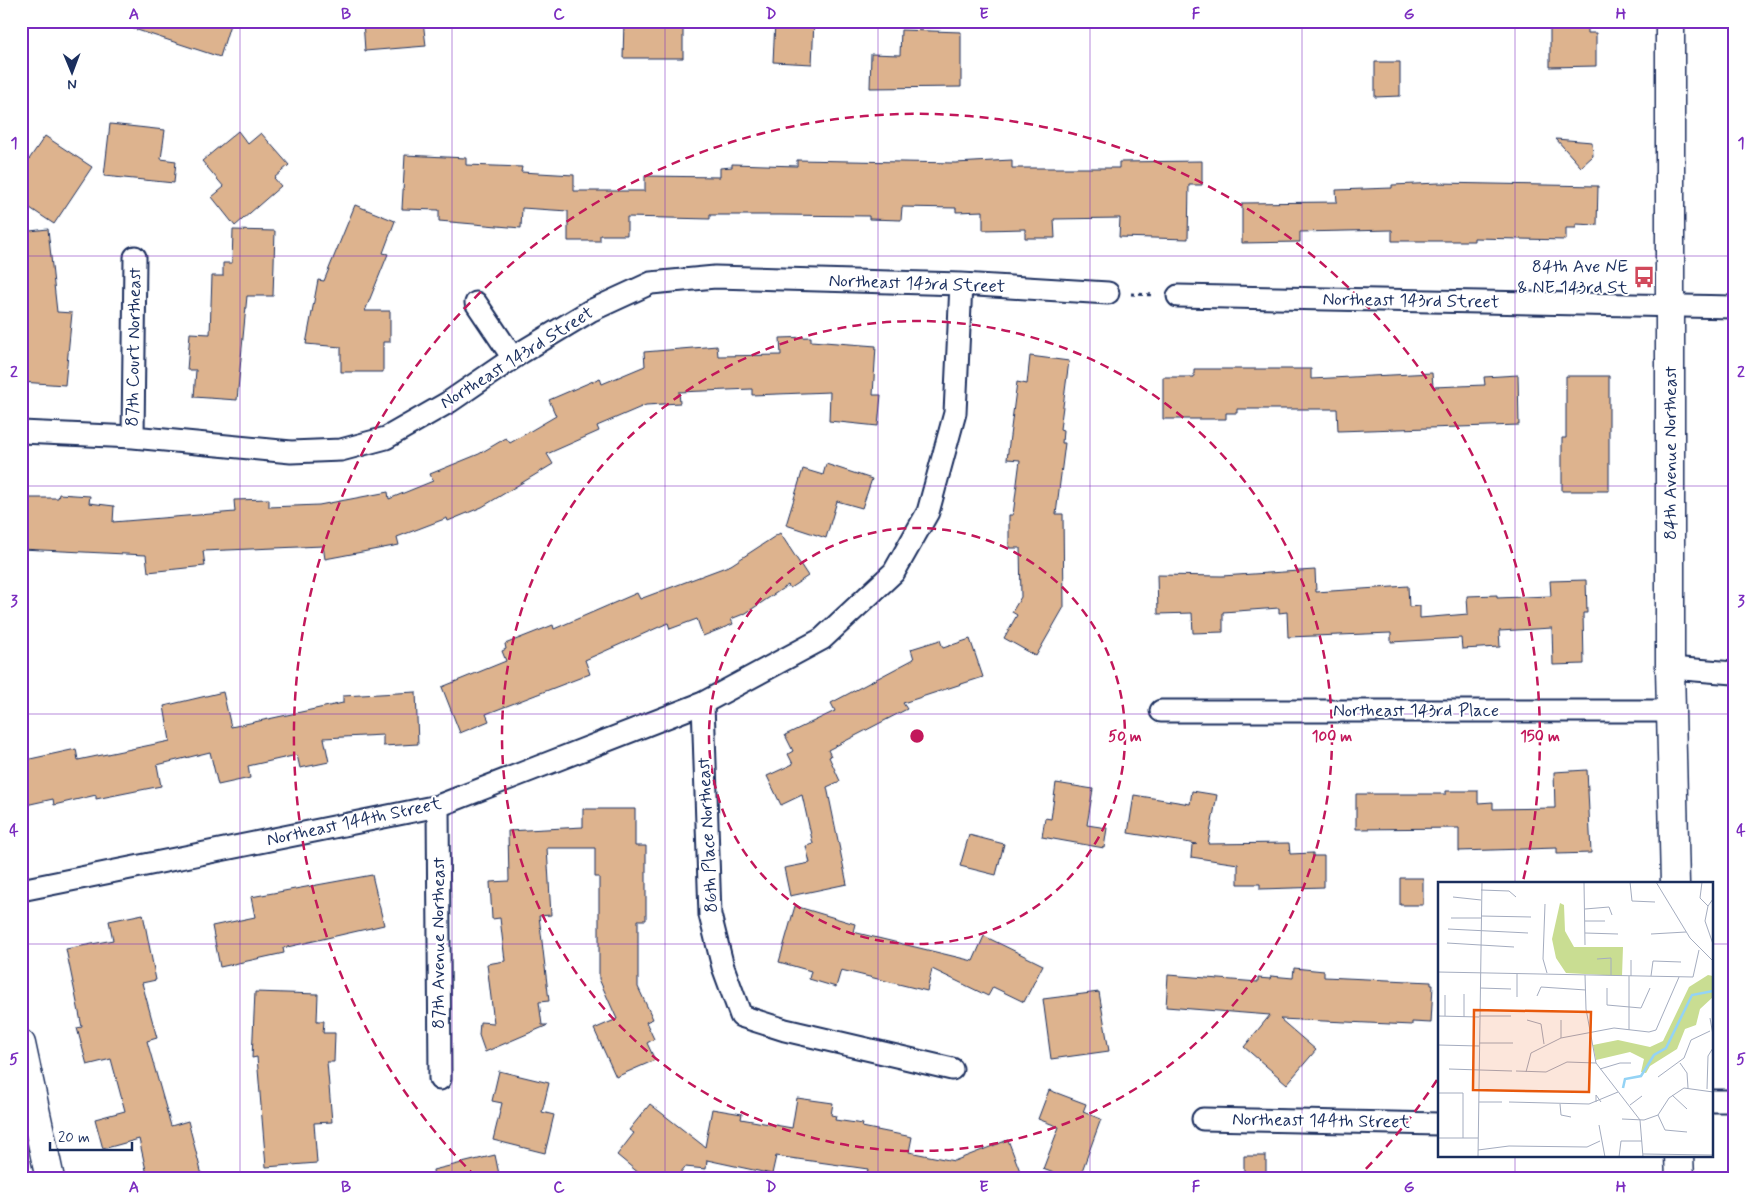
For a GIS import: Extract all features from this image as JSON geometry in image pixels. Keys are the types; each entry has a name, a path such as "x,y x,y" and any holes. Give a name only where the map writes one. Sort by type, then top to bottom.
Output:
{"street":[{"name":"84th Avenue Northeast","path":"1670,21 1672,307 1670,668 1674,882"},
{"name":"87th Court Northeast","path":"133,437 135,257"},
{"name":"Northeast 143rd Street","path":"21,432 133,437 291,452 341,450 386,438 449,402 513,358 590,311 651,284 715,277 960,284 1108,294"},
{"name":"Northeast 144th Street","path":"21,890 438,806 703,703 822,639 894,572 928,512 955,413 960,284"},
{"name":"Northeast 143rd Street","path":"1178,296 1672,307 1734,306"},
{"path":"476,303 513,358"},
{"path":"1670,668 1734,673"},
{"name":"86th Place Northeast","path":"703,703 710,915 723,967 741,1016 785,1030 952,1069"},
{"name":"Northeast 143rd Place","path":"1161,711 1671,710"},
{"name":"87th Avenue Northeast","path":"438,806 440,1079"},
{"path":"21,1044 50,1179"},
{"path":"1712,1101 1734,1101"},
{"name":"Northeast 144th Street","path":"1203,1119 1438,1124"},
{"path":"1679,1158 1680,1179"}],"path":[{"path":"1108,294 1178,296"}],"building":[{"path":"126,21 231,21 220,57 125,26"},
{"path":"363,21 423,21 426,46 365,51"},
{"path":"624,21 683,21 683,58 623,58"},
{"path":"775,21 814,21 812,64 773,62"},
{"path":"1550,21 1588,21 1588,33 1596,33 1596,66 1550,67"},
{"path":"901,30 961,32 961,87 870,88 871,54 900,55"},
{"path":"1375,62 1400,62 1400,96 1375,97"},
{"path":"110,124 165,130 161,159 176,161 174,183 104,176"},
{"path":"238,131 248,144 261,133 289,165 274,178 281,186 235,226 212,197 224,187 202,161"},
{"path":"45,136 92,167 54,224 21,202 21,171"},
{"path":"1556,139 1592,142 1593,156 1581,167"},
{"path":"405,155 466,158 466,165 522,167 521,172 574,175 574,191 645,191 645,176 720,177 720,168 732,167 732,164 797,166 797,160 955,163 1012,160 1012,168 1119,168 1119,162 1202,161 1202,185 1189,185 1188,239 1119,237 1120,218 1054,219 1055,238 1025,238 1025,229 983,230 983,211 956,212 956,208 902,207 901,220 869,219 869,216 780,215 710,215 710,219 627,217 627,235 600,235 600,241 568,241 568,211 522,208 521,228 439,221 439,210 402,209"},
{"path":"1439,183 1598,186 1597,225 1576,224 1576,228 1566,228 1566,240 1474,238 1474,241 1392,241 1392,230 1300,232 1300,242 1242,243 1242,203 1337,202 1336,190 1392,188 1392,185"},
{"path":"355,205 395,221 383,253 388,254 365,311 390,311 390,342 383,342 383,372 341,372 341,347 306,344 318,280 324,281"},
{"path":"48,229 57,312 72,313 65,385 21,382 21,232"},
{"path":"233,230 275,231 273,296 247,296 237,400 194,397 196,370 187,370 190,333 210,334 212,276 223,276 223,263 232,263"},
{"path":"811,337 811,341 876,346 873,395 881,395 878,426 829,421 830,392 752,395 752,389 679,392 680,403 646,405 597,426 599,431 547,454 553,464 482,507 448,521 447,518 397,537 399,545 325,559 323,546 203,551 205,566 148,572 146,555 21,549 21,498 58,498 59,494 90,496 89,503 114,506 113,522 235,512 234,500 269,499 269,507 319,505 388,492 389,499 433,481 430,474 479,454 506,438 510,443 556,416 549,400 600,378 602,384 645,366 644,352 717,346 718,356 781,355 780,338"},
{"path":"1030,356 1069,361 1060,429 1063,430 1062,443 1065,443 1056,514 1063,514 1064,607 1036,656 1004,638 1017,615 1012,612 1021,597 1020,548 1009,548 1009,515 1013,515 1020,460 1007,459 1017,382 1027,384"},
{"path":"1194,369 1311,369 1311,379 1432,373 1433,387 1485,385 1484,377 1518,375 1519,425 1338,431 1337,409 1237,409 1237,413 1226,413 1226,419 1163,419 1163,377 1194,377"},
{"path":"1566,376 1609,376 1609,491 1562,491 1562,438 1566,438"},
{"path":"826,464 872,479 862,508 837,501 826,538 786,525 803,469 823,475"},
{"path":"780,533 808,576 790,588 788,585 746,613 731,619 733,624 703,636 697,619 670,629 668,623 585,660 590,674 486,714 489,721 460,733 442,687 506,661 502,651 506,649 505,644 553,625 554,629 637,593 640,599 731,565"},
{"path":"1315,570 1316,592 1408,586 1409,607 1420,606 1420,618 1468,614 1467,596 1497,595 1497,598 1551,596 1550,581 1586,580 1587,613 1583,613 1584,664 1553,665 1552,628 1499,631 1500,647 1462,649 1461,638 1391,642 1391,633 1288,637 1287,612 1279,613 1279,608 1223,612 1223,632 1193,633 1192,613 1158,614 1157,575 1222,576"},
{"path":"970,639 983,677 903,703 907,709 828,750 831,756 829,757 840,781 827,787 847,884 790,896 784,868 810,863 806,846 813,844 802,795 781,805 767,776 793,764 788,754 793,751 785,735 835,711 831,703 914,659 911,649 940,640 943,648"},
{"path":"223,692 231,727 343,703 343,696 416,692 418,744 383,746 383,735 324,738 329,762 300,768 297,755 248,766 250,778 218,785 210,752 157,765 161,786 96,799 96,795 54,805 53,799 26,805 21,785 21,761 76,749 78,760 170,741 164,706"},
{"path":"1587,770 1591,853 1557,854 1557,848 1459,851 1459,828 1356,829 1356,794 1446,794 1446,791 1478,791 1478,803 1493,802 1493,809 1555,808 1554,772"},
{"path":"1056,783 1093,789 1087,825 1107,828 1104,848 1042,837 1045,818 1051,819"},
{"path":"1192,791 1217,795 1208,844 1289,843 1290,854 1313,853 1313,856 1324,856 1324,887 1260,889 1260,884 1238,884 1238,864 1191,857 1192,845 1197,844 1128,833 1134,795 1190,804"},
{"path":"583,809 635,809 635,846 646,846 646,920 638,920 638,987 653,1019 646,1022 654,1039 647,1043 655,1060 616,1077 594,1029 617,1019 599,979 599,877 595,877 595,848 547,848 551,915 539,916 549,1001 539,1002 542,1025 548,1025 485,1052 479,1035 480,1022 494,1023 487,964 505,961 500,918 492,919 490,882 509,881 508,831 583,827"},
{"path":"969,835 1004,844 996,875 960,866"},
{"path":"372,875 384,925 283,948 284,953 220,967 212,926 255,917 251,897"},
{"path":"1400,878 1423,878 1423,905 1400,905"},
{"path":"795,906 855,924 853,932 973,961 984,936 1043,965 1024,1002 993,987 988,996 932,969 927,991 841,970 836,987 809,979 811,971 779,962"},
{"path":"143,914 156,980 142,983 157,1038 147,1041 171,1126 188,1121 203,1179 148,1179 139,1139 103,1149 95,1119 125,1111 111,1059 87,1065 77,1028 82,1027 66,949 113,940 109,921"},
{"path":"1294,968 1324,971 1324,977 1431,982 1431,985 1433,985 1431,1023 1412,1022 1412,1025 1280,1019 1316,1050 1287,1084 1244,1047 1270,1015 1166,1007 1168,975 1258,982 1258,978 1270,979 1271,976 1293,978"},
{"path":"255,992 318,994 317,1021 324,1021 323,1033 335,1033 334,1062 327,1062 332,1122 314,1123 317,1163 266,1167 257,1057 252,1058"},
{"path":"1099,992 1109,1051 1051,1059 1043,999"},
{"path":"499,1071 549,1083 542,1112 554,1115 545,1153 493,1140 502,1103 492,1101"},
{"path":"1049,1090 1086,1104 1083,1112 1101,1119 1079,1179 1070,1179 1043,1169 1059,1127 1038,1119"},
{"path":"797,1098 833,1103 831,1115 836,1116 835,1120 863,1124 862,1127 912,1137 909,1152 954,1161 1008,1140 1023,1179 866,1179 868,1169 776,1156 772,1174 707,1160 706,1169 685,1167 675,1179 646,1179 617,1155 634,1133 629,1130 650,1104 705,1147 712,1109 742,1114 741,1119 792,1128"},
{"path":"495,1155 500,1179 434,1179 433,1170"},
{"path":"1244,1156 1266,1156 1266,1179 1244,1179"}],"place":[{"name":"84th Ave NE & NE 143rd St","path":"1644,277"}]}
